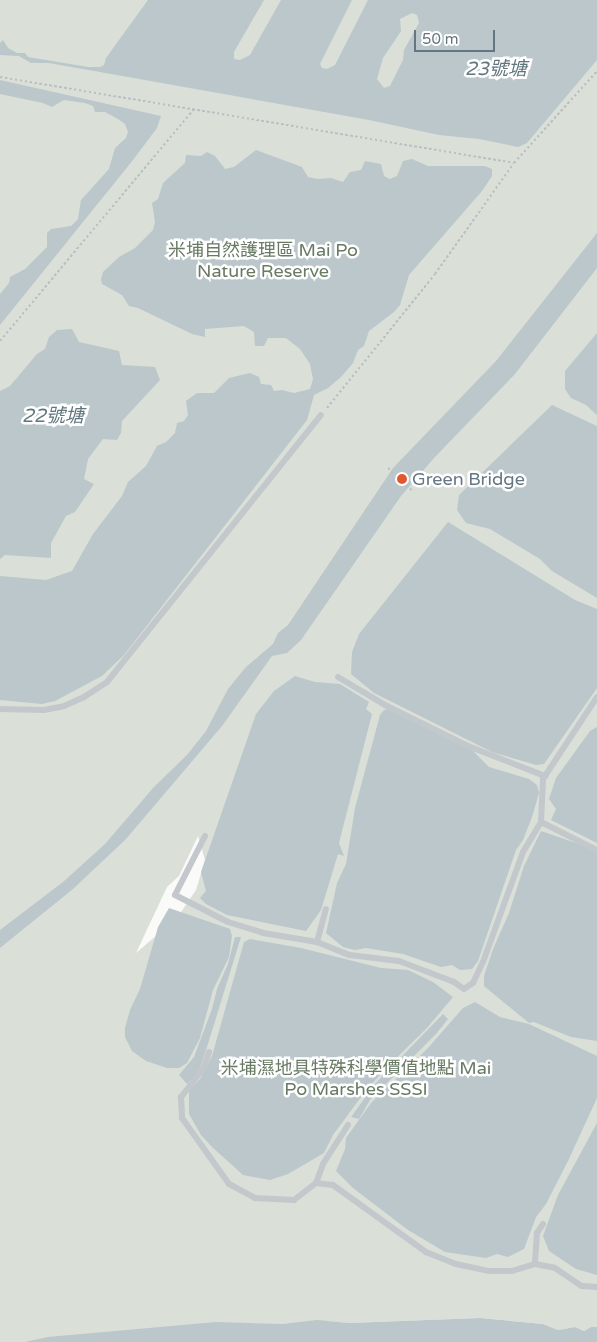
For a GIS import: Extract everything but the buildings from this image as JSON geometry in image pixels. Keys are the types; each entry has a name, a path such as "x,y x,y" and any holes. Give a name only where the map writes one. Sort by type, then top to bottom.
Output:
{"lane":[{"path":"0,709 44,710 64,706 84,697 107,682 321,415"},
{"path":"338,677 385,705 468,746 545,776"},
{"path":"206,836 175,895 228,922 263,933 317,942 350,955 399,961 454,982 464,989 473,983 483,962 524,852 541,822 545,776 597,697"},
{"path":"541,822 597,850"},
{"path":"317,942 321,921 326,909"},
{"path":"209,1052 203,1069 181,1097 182,1118 229,1184 255,1198 294,1200 316,1183 322,1164 348,1125"},
{"path":"316,1183 333,1185 426,1252 456,1264 490,1271 512,1272 535,1264 555,1268 582,1286 597,1287"},
{"path":"535,1264 538,1233 543,1224"}],"path":[{"path":"321,415 435,274 514,163 597,71"},
{"path":"0,76 514,163"},
{"path":"0,341 194,109"},
{"path":"388,468 414,492"}],"green space":[{"path":"0,0 597,0 597,1327 591,1327 584,1331 575,1327 558,1330 543,1324 480,1318 348,1323 327,1321 282,1324 215,1324 25,1342 0,1342","holes":["198,836 205,860 196,890 177,918 136,953 167,887 179,876"]}],"water":[{"name":"23號塘","path":"148,0 264,0 234,52 234,59 240,60 250,55 281,0 352,0 320,64 322,68 327,69 335,65 368,0 597,0 597,60 527,143 518,147 479,139 439,135 369,120 49,63 31,63 19,56 0,55 0,43 3,40 8,48 17,53 25,53 28,57 88,67 104,65 106,58","holes":["412,13 417,15 419,23 404,50 403,60 390,86 384,88 377,79 383,58 401,31 400,19"]},
{"path":"0,80 161,116 157,128 133,160 0,325 0,294 9,283 10,277 25,269 47,247 47,233 51,229 71,226 78,219 81,200 109,169 115,148 126,138 128,132 125,124 118,119 105,112 95,112 93,106 85,103 64,100 52,107 43,103 0,94"},
{"path":"256,150 302,167 308,177 318,179 331,178 343,182 350,172 361,170 365,161 381,164 384,176 390,179 397,176 403,161 412,159 428,166 485,166 492,169 492,176 482,191 409,275 400,305 394,312 369,331 364,346 358,350 353,363 328,388 314,395 307,420 124,655 102,676 55,701 42,704 0,700 0,576 46,580 72,571 93,534 122,496 128,482 146,466 157,446 166,442 175,433 177,423 184,421 188,415 186,401 197,393 214,393 229,378 250,373 259,377 261,384 271,385 274,391 282,390 294,393 310,389 313,379 310,364 300,349 286,338 268,338 264,346 255,346 254,332 244,326 205,329 205,337 192,334 138,308 129,306 122,295 102,284 103,272 119,257 135,248 153,230 155,222 152,203 158,199 163,183 185,163 186,155 201,156 207,152 215,156 225,169 234,167"},
{"path":"597,233 597,268 515,374 434,458 401,496 301,640 287,653 272,656 222,726 126,839 73,889 0,948 0,930 63,882 105,844 154,787 187,755 206,731 228,689 246,667 273,644 278,633 288,625 393,468 496,361"},
{"name":"22號塘","path":"72,329 79,342 119,351 122,365 155,367 160,380 122,421 121,433 117,440 103,439 88,459 84,479 94,484 75,512 66,516 51,543 51,558 5,555 0,559 0,391 10,386 37,354 45,349 49,337 57,330"},
{"path":"597,333 597,415 586,405 571,398 565,389 565,371"},
{"path":"552,405 597,426 597,598 552,571 540,559 490,529 466,523 457,510 459,495"},
{"path":"448,522 575,600 597,609 597,688 544,764 536,765 492,752 374,693 351,674 352,652 359,634"},
{"path":"295,676 315,682 340,684 369,702 366,709 372,714 339,843 344,856 338,854 321,910 306,931 227,915 206,904 200,898 206,891 201,872 256,714 274,691"},
{"path":"393,708 470,748 489,767 529,779 537,785 539,793 532,817 523,840 516,850 478,961 472,969 460,970 452,965 441,967 403,954 366,948 355,950 343,947 326,933 337,883 346,864 355,808 380,715 384,710"},
{"path":"597,727 597,843 551,820 556,809 549,799 556,778 590,731"},
{"path":"541,831 579,844 597,853 597,1041 571,1037 534,1022 529,1023 484,986 484,976 493,949 509,913 524,866"},
{"path":"169,908 230,929 232,936 229,957 213,990 200,1038 187,1063 179,1068 167,1068 146,1061 132,1051 125,1037 125,1028 130,1010 140,989 158,927"},
{"path":"235,937 241,937 207,1047 199,1071 187,1084 179,1075 194,1057 212,1009 217,989 228,964"},
{"path":"250,939 301,948 381,968 408,970 433,982 453,997 427,1028 384,1070 364,1093 333,1135 324,1153 288,1174 270,1180 243,1175 201,1135 189,1114 189,1090 200,1079 212,1056 244,942"},
{"path":"475,1002 500,1017 529,1024 597,1056 597,1098 546,1204 536,1217 524,1249 508,1257 497,1254 486,1258 445,1252 408,1230 353,1188 336,1171 345,1149 346,1138 371,1103 428,1048 463,1008"},
{"path":"443,1014 448,1019 436,1034 370,1100 359,1119 351,1117 375,1084"},
{"path":"597,1123 597,1275 576,1269 549,1251 543,1236 558,1195"},
{"path":"480,1318 543,1324 558,1330 575,1327 584,1331 591,1327 597,1327 597,1342 25,1342 48,1337 216,1322 282,1324 317,1320 349,1323"}],"place":[{"name":"Green Bridge","path":"402,479"}],"park label":[{"name":"米埔自然護理區 Mai Po Nature Reserve","path":"263,261"},
{"name":"米埔濕地具特殊科學價值地點 Mai Po Marshes SSSI","path":"356,1079"}]}
